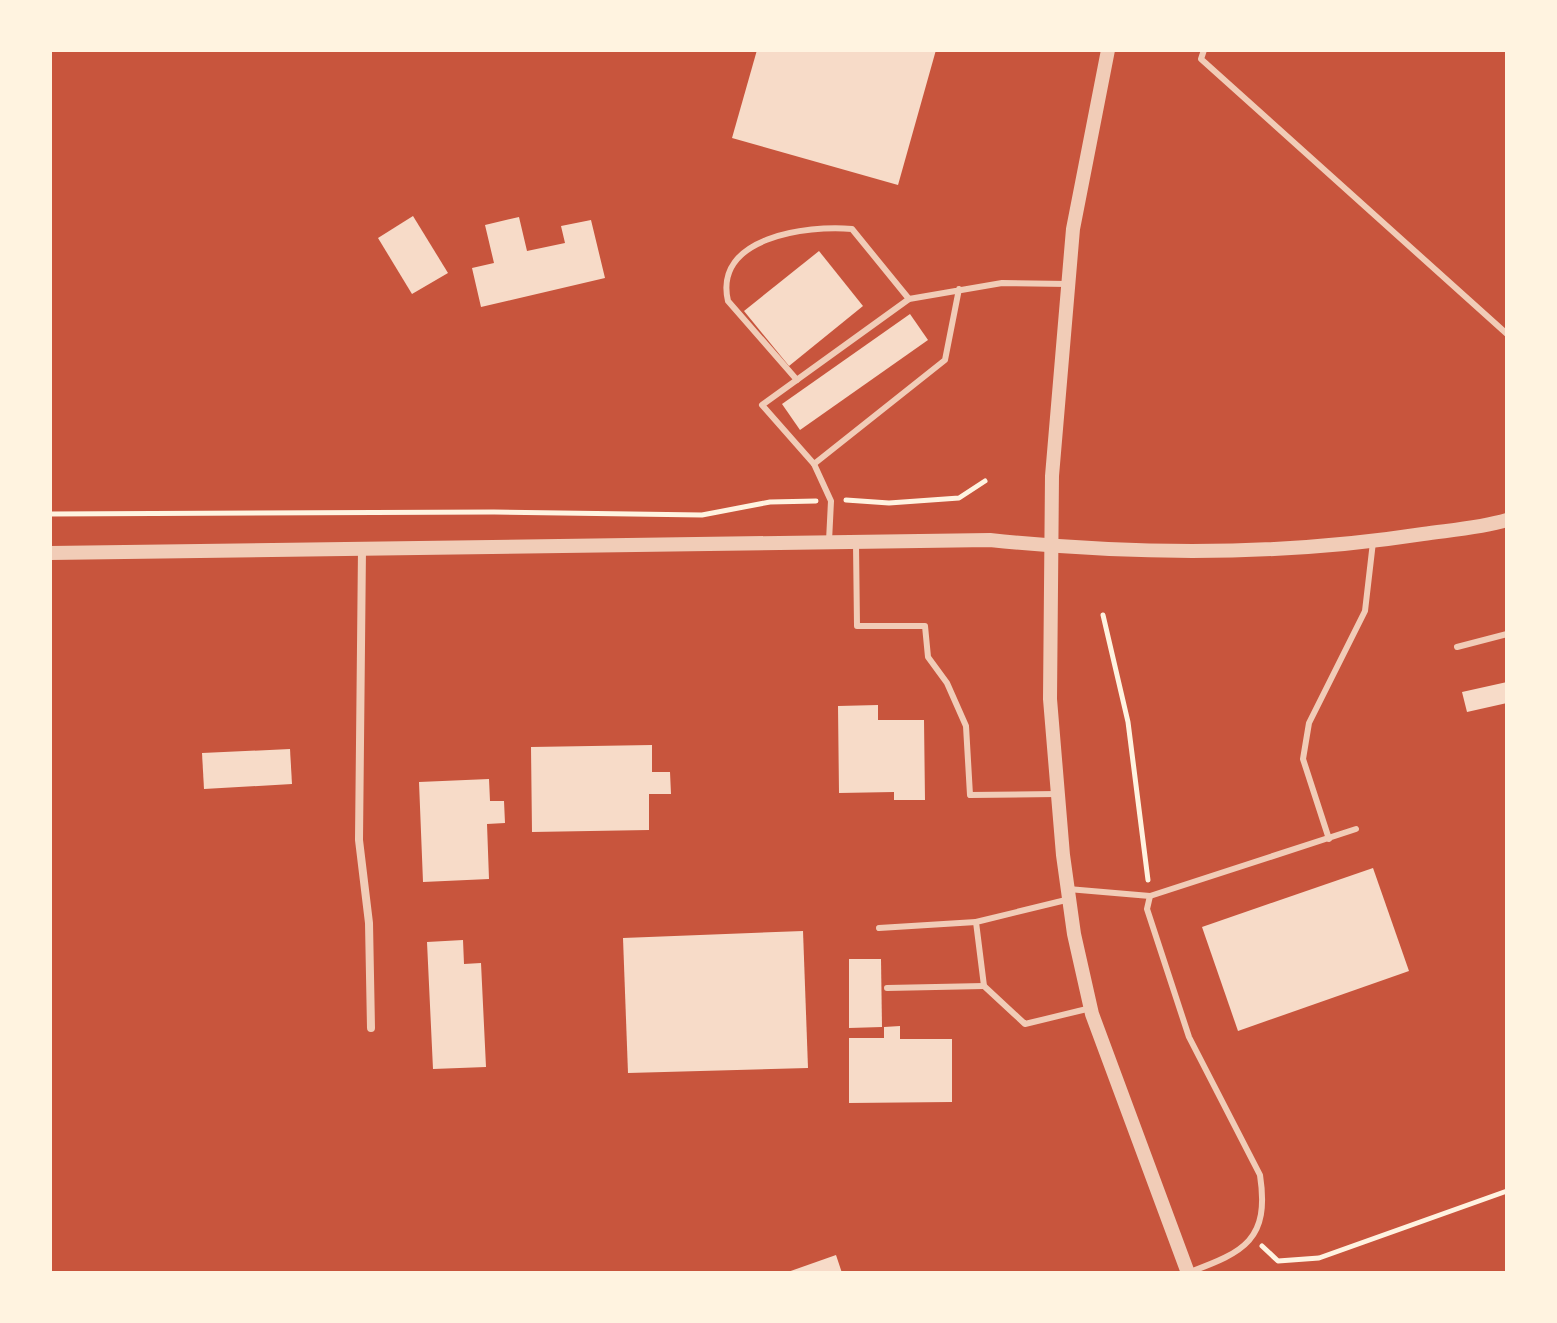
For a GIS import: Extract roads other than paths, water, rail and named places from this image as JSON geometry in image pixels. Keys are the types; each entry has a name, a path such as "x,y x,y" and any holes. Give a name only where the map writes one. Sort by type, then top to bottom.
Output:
{"street":[{"path":"1108,50 1073,229 1068,284 1049,546 1050,699 1069,894 1091,1008 1188,1273"},
{"path":"50,553 990,540 1049,546 1279,550 1373,542 1507,520"},
{"path":"362,549 359,840 369,923 371,1028"}],"lane":[{"path":"1204,50 1201,59 1507,334"},
{"path":"797,380 728,301 724,286 732,266 745,252 771,238 804,230 852,229 909,299"},
{"path":"829,542 831,501 814,464 762,405 909,299 1002,283 1068,284"},
{"path":"814,464 945,360 959,289"},
{"path":"856,542 857,626 925,626 928,657 947,683 966,726 970,795 1057,794"},
{"path":"1329,839 1303,759 1309,723 1365,611 1373,542"},
{"path":"1457,647 1507,634"},
{"path":"879,928 976,922 1069,894 1150,896 1356,829"},
{"path":"1150,896 1147,909 1189,1037 1260,1175 1263,1194 1253,1237 1235,1255 1188,1273"},
{"path":"976,922 984,986 1025,1024 1091,1008"},
{"path":"887,988 984,986"}]}
